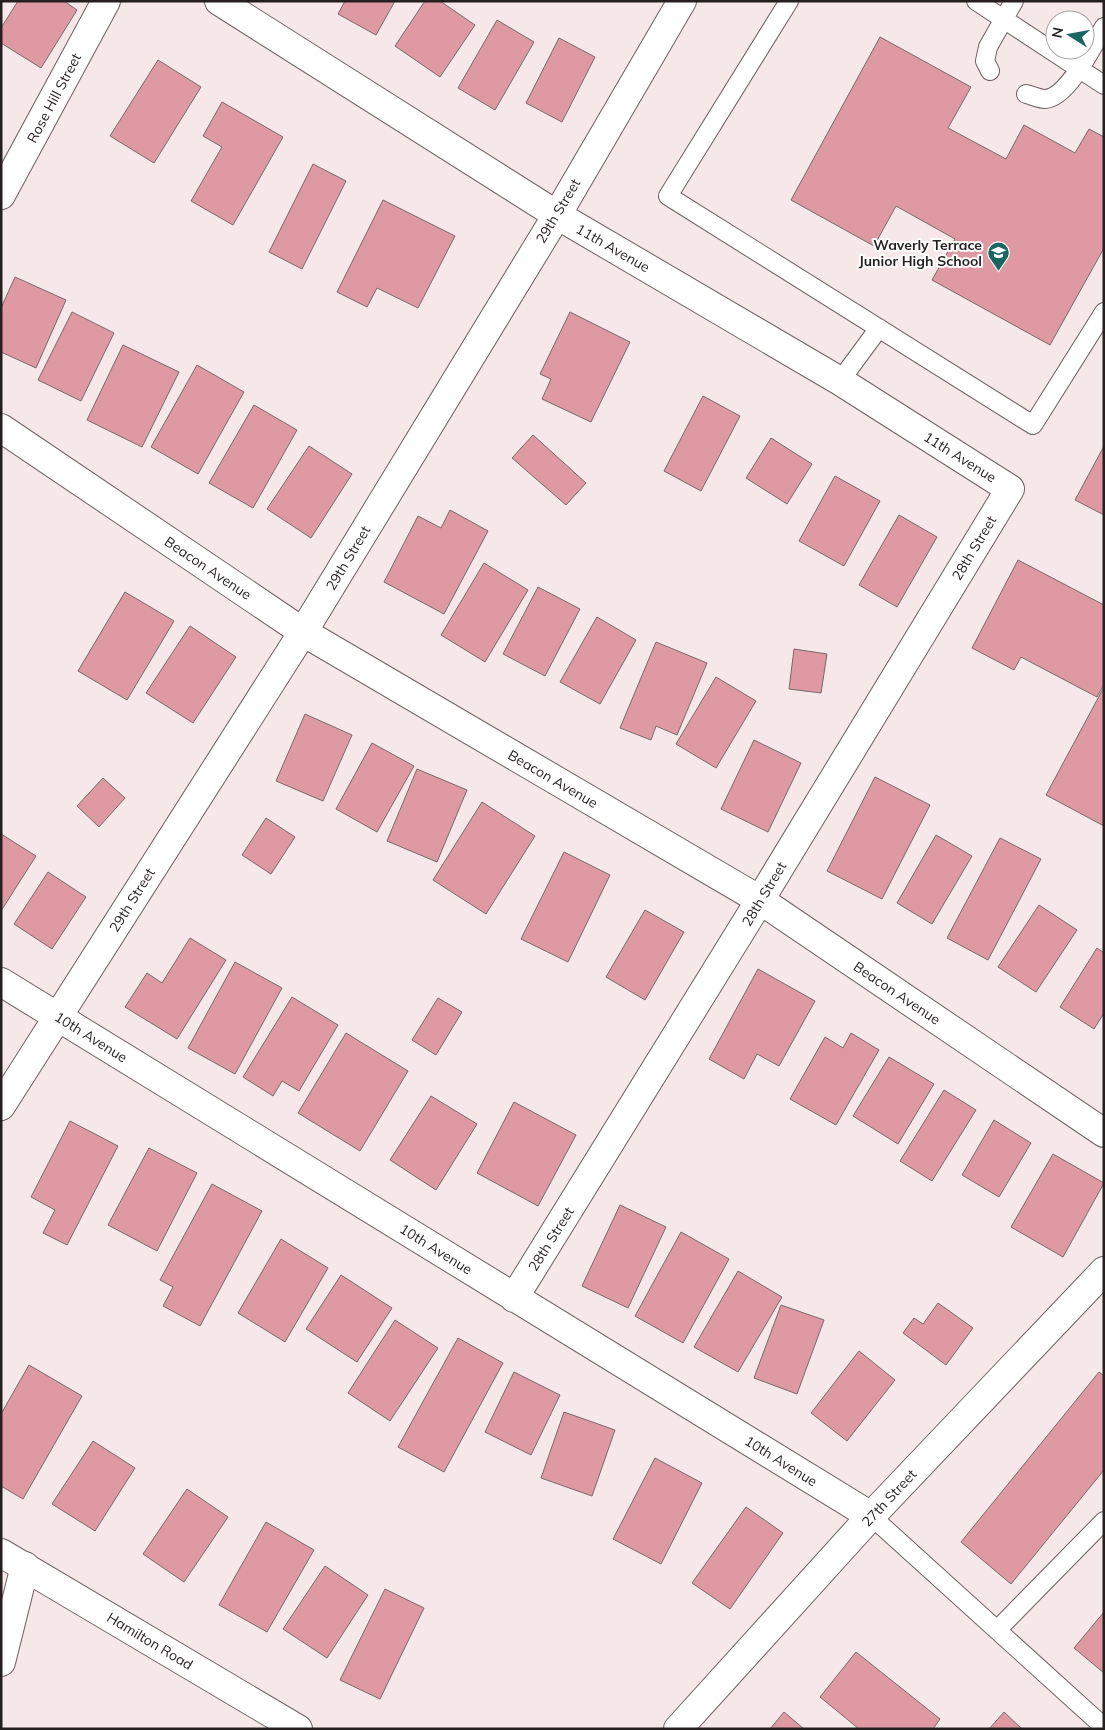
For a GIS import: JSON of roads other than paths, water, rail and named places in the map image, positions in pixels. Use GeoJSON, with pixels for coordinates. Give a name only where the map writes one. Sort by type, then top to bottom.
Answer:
{"type":"FeatureCollection","features":[{"type":"Feature","properties":{"kind":"street","name":"Rose Hill Street"},"geometry":{"type":"LineString","coordinates":[[1,196],[106,1]]}},
{"type":"Feature","properties":{"kind":"street","name":"11th Avenue"},"geometry":{"type":"LineString","coordinates":[[220,1],[556,215],[840,381],[1010,489]]}},
{"type":"Feature","properties":{"kind":"street","name":"29th Street"},"geometry":{"type":"LineString","coordinates":[[1,1106],[303,632],[556,215],[682,1]]}},
{"type":"Feature","properties":{"kind":"street","name":"Beacon Avenue"},"geometry":{"type":"LineString","coordinates":[[1,428],[303,632],[760,900],[1104,1133]]}},
{"type":"Feature","properties":{"kind":"street","name":"28th Street"},"geometry":{"type":"LineString","coordinates":[[514,1298],[760,900],[1010,489]]}},
{"type":"Feature","properties":{"kind":"street","name":"10th Avenue"},"geometry":{"type":"LineString","coordinates":[[1,982],[871,1516]]}},
{"type":"Feature","properties":{"kind":"street","name":"27th Street"},"geometry":{"type":"LineString","coordinates":[[678,1729],[871,1516],[1104,1271]]}},
{"type":"Feature","properties":{"kind":"street","name":"Hamilton Road"},"geometry":{"type":"LineString","coordinates":[[1,1553],[25,1566],[272,1721],[298,1729]]}},
{"type":"Feature","properties":{"kind":"street"},"geometry":{"type":"LineString","coordinates":[[1,1662],[25,1566]]}},
{"type":"Feature","properties":{"kind":"lane"},"geometry":{"type":"LineString","coordinates":[[789,1],[668,196],[1033,425],[1104,312]]}},
{"type":"Feature","properties":{"kind":"lane"},"geometry":{"type":"LineString","coordinates":[[976,1],[1078,70],[1104,85]]}},
{"type":"Feature","properties":{"kind":"lane"},"geometry":{"type":"LineString","coordinates":[[990,71],[984,62],[988,47],[1014,1]]}},
{"type":"Feature","properties":{"kind":"lane"},"geometry":{"type":"LineString","coordinates":[[1026,94],[1045,99],[1058,94],[1078,70],[1104,27]]}},
{"type":"Feature","properties":{"kind":"lane"},"geometry":{"type":"LineString","coordinates":[[840,381],[879,328]]}},
{"type":"Feature","properties":{"kind":"lane"},"geometry":{"type":"LineString","coordinates":[[871,1516],[1104,1727]]}},
{"type":"Feature","properties":{"kind":"lane"},"geometry":{"type":"LineString","coordinates":[[997,1630],[1104,1520]]}},
{"type":"Feature","properties":{"kind":"place","name":"Waverly Terrace Junior High School"},"geometry":{"type":"Point","coordinates":[998,272]}}]}
